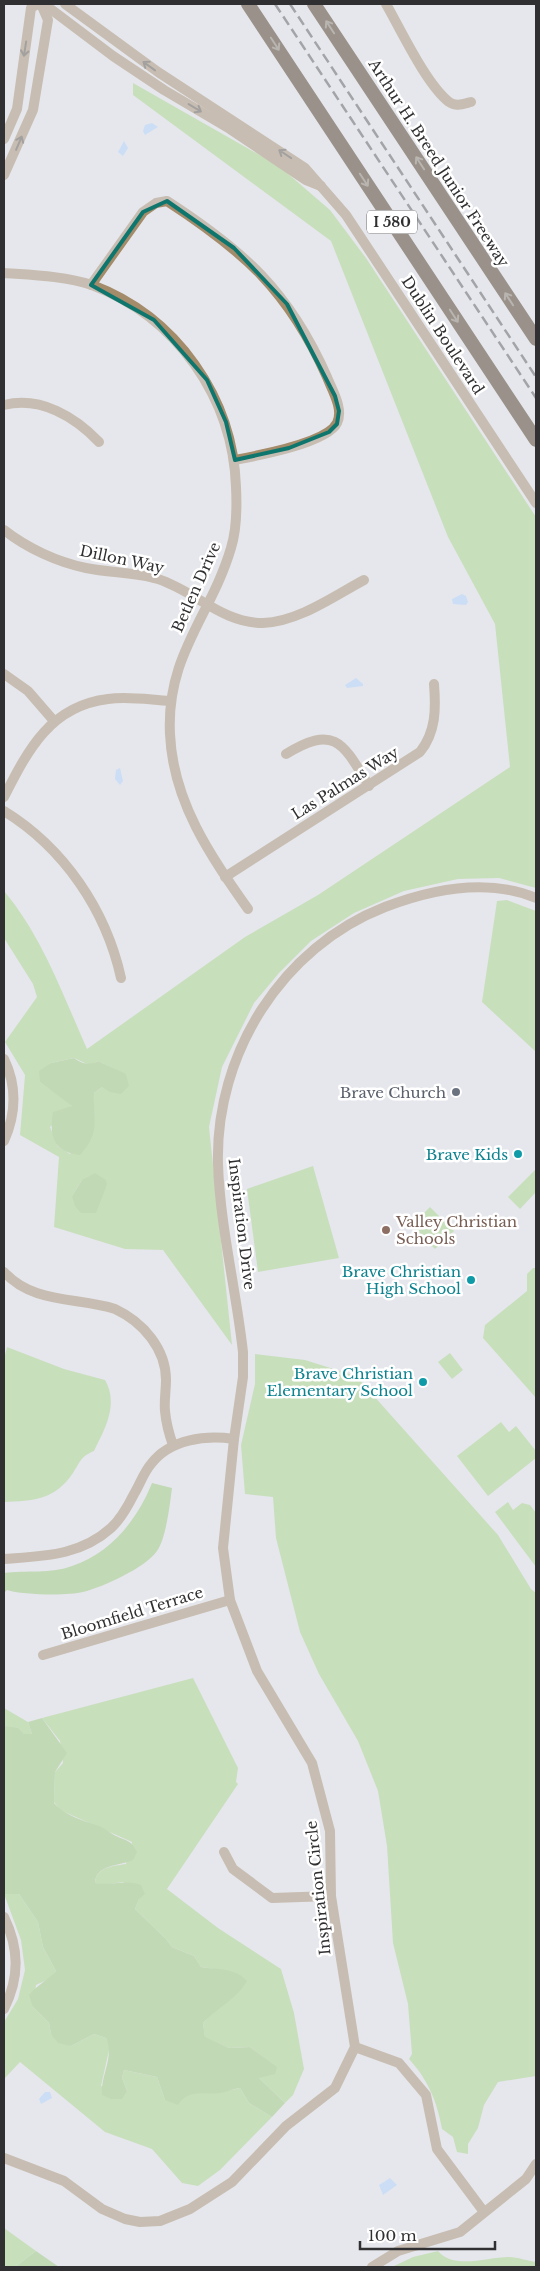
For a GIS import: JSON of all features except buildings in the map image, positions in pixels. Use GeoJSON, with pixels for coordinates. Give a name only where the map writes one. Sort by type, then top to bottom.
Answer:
{"type":"FeatureCollection","features":[{"type":"Feature","properties":{"kind":"highway","name":"I 580"},"geometry":{"type":"LineString","coordinates":[[248,4],[536,440]]}},
{"type":"Feature","properties":{"kind":"highway","name":"Arthur H. Breed Junior Freeway"},"geometry":{"type":"LineString","coordinates":[[314,4],[536,339]]}},
{"type":"Feature","properties":{"kind":"street"},"geometry":{"type":"LineString","coordinates":[[4,139],[17,109],[31,8],[37,4]]}},
{"type":"Feature","properties":{"kind":"street"},"geometry":{"type":"LineString","coordinates":[[4,175],[33,110],[48,20],[43,4]]}},
{"type":"Feature","properties":{"kind":"street","name":"Dublin Boulevard"},"geometry":{"type":"LineString","coordinates":[[43,4],[113,56],[164,90],[230,129],[306,180],[322,186]]}},
{"type":"Feature","properties":{"kind":"street","name":"Dublin Boulevard"},"geometry":{"type":"LineString","coordinates":[[65,4],[158,72],[305,168],[322,186],[346,214],[536,503]]}},
{"type":"Feature","properties":{"kind":"street"},"geometry":{"type":"LineString","coordinates":[[386,4],[437,88],[450,102],[459,106],[471,102]]}},
{"type":"Feature","properties":{"kind":"street"},"geometry":{"type":"LineString","coordinates":[[91,285],[143,212],[156,203],[167,201],[234,248],[261,272],[282,298],[308,339],[335,396],[339,411],[337,424],[329,432],[289,448],[235,460]]}},
{"type":"Feature","properties":{"kind":"street","name":"Betlen Drive"},"geometry":{"type":"LineString","coordinates":[[4,273],[44,276],[91,285],[122,299],[154,320],[184,350],[207,380],[218,401],[235,460],[237,505],[232,546],[221,576],[180,660],[170,701],[170,735],[174,770],[181,797],[207,850],[248,910]]}},
{"type":"Feature","properties":{"kind":"street"},"geometry":{"type":"LineString","coordinates":[[4,405],[30,403],[48,407],[67,415],[100,442]]}},
{"type":"Feature","properties":{"kind":"street","name":"Dillon Way"},"geometry":{"type":"LineString","coordinates":[[4,530],[36,550],[60,560],[85,568],[157,579],[207,604],[224,615],[244,621],[263,623],[281,621],[364,580]]}},
{"type":"Feature","properties":{"kind":"street"},"geometry":{"type":"LineString","coordinates":[[4,674],[28,691],[54,721]]}},
{"type":"Feature","properties":{"kind":"street","name":"Las Palmas Way"},"geometry":{"type":"LineString","coordinates":[[225,877],[415,757],[429,740],[434,719],[434,684]]}},
{"type":"Feature","properties":{"kind":"street"},"geometry":{"type":"LineString","coordinates":[[4,797],[26,754],[42,732],[54,721],[85,705],[108,699],[170,701]]}},
{"type":"Feature","properties":{"kind":"street"},"geometry":{"type":"LineString","coordinates":[[286,754],[314,739],[333,740],[349,754],[369,786]]}},
{"type":"Feature","properties":{"kind":"street"},"geometry":{"type":"LineString","coordinates":[[4,811],[41,838],[67,864],[82,887],[114,950],[121,978]]}},
{"type":"Feature","properties":{"kind":"street","name":"Inspiration Drive"},"geometry":{"type":"LineString","coordinates":[[234,1439],[243,1377],[243,1352],[220,1185],[218,1144],[227,1085],[237,1056],[253,1022],[276,988],[303,959],[337,932],[372,913],[418,896],[456,889],[498,888],[536,898]]}},
{"type":"Feature","properties":{"kind":"street"},"geometry":{"type":"LineString","coordinates":[[4,1059],[12,1081],[14,1105],[13,1116],[4,1141]]}},
{"type":"Feature","properties":{"kind":"street"},"geometry":{"type":"LineString","coordinates":[[4,1272],[27,1290],[39,1295],[115,1309],[125,1314],[144,1329],[160,1352],[164,1364],[166,1379],[165,1411],[173,1445]]}},
{"type":"Feature","properties":{"kind":"street"},"geometry":{"type":"LineString","coordinates":[[4,1559],[46,1557],[65,1553],[95,1540],[111,1528],[121,1517],[151,1463],[173,1445],[221,1438],[234,1439]]}},
{"type":"Feature","properties":{"kind":"street","name":"Inspiration Circle"},"geometry":{"type":"LineString","coordinates":[[234,1439],[223,1548],[230,1600],[257,1671],[312,1763],[330,1831],[331,1896],[355,2047]]}},
{"type":"Feature","properties":{"kind":"street","name":"Bloomfield Terrace"},"geometry":{"type":"LineString","coordinates":[[43,1655],[230,1600]]}},
{"type":"Feature","properties":{"kind":"street"},"geometry":{"type":"LineString","coordinates":[[224,1852],[233,1869],[272,1898],[331,1896]]}},
{"type":"Feature","properties":{"kind":"street"},"geometry":{"type":"LineString","coordinates":[[4,1917],[13,1940],[17,1967],[12,1993],[4,2009]]}},
{"type":"Feature","properties":{"kind":"street"},"geometry":{"type":"LineString","coordinates":[[4,2158],[59,2179],[74,2187],[102,2209],[125,2219],[140,2222],[160,2221],[190,2209],[232,2182],[286,2126],[335,2088],[355,2047],[399,2063],[426,2096],[437,2148],[484,2212]]}},
{"type":"Feature","properties":{"kind":"street"},"geometry":{"type":"LineString","coordinates":[[372,2267],[398,2251],[460,2232],[526,2179],[536,2164]]}},
{"type":"Feature","properties":{"kind":"highlighted area"},"geometry":{"type":"Polygon","coordinates":[[[167,201],[234,248],[287,304],[335,396],[339,411],[337,424],[329,432],[289,448],[235,460],[226,422],[207,380],[154,320],[91,285],[143,212],[167,201]]]}},
{"type":"Feature","properties":{"kind":"green space"},"geometry":{"type":"Polygon","coordinates":[[[133,83],[279,166],[330,210],[366,258],[536,517],[536,888],[499,878],[458,879],[404,891],[354,913],[311,941],[279,973],[254,1003],[222,1067],[209,1127],[232,1345],[163,1250],[125,1249],[54,1227],[59,1157],[20,1135],[25,1075],[5,1042],[37,997],[33,984],[4,938],[4,891],[30,927],[41,947],[87,1049],[245,937],[318,895],[510,767],[495,624],[448,537],[331,241],[133,95],[133,83]],[[74,1058],[51,1063],[40,1082],[68,1101],[72,1106],[50,1127],[58,1146],[70,1154],[94,1108],[94,1093],[102,1087],[111,1068],[99,1061],[89,1065],[74,1058]],[[82,1180],[72,1196],[99,1202],[107,1185],[82,1180]]]}},
{"type":"Feature","properties":{"kind":"green space"},"geometry":{"type":"Polygon","coordinates":[[[507,900],[536,911],[536,1052],[482,1002],[497,901],[507,900]]]}},
{"type":"Feature","properties":{"kind":"green space"},"geometry":{"type":"Polygon","coordinates":[[[74,1058],[86,1064],[99,1061],[123,1072],[126,1074],[129,1086],[121,1094],[110,1092],[102,1087],[94,1093],[95,1119],[93,1133],[87,1147],[80,1155],[64,1150],[55,1141],[52,1128],[53,1112],[72,1106],[40,1082],[39,1071],[51,1063],[74,1058]]]}},
{"type":"Feature","properties":{"kind":"green space"},"geometry":{"type":"Polygon","coordinates":[[[313,1166],[339,1258],[258,1272],[247,1189],[313,1166]]]}},
{"type":"Feature","properties":{"kind":"green space"},"geometry":{"type":"Polygon","coordinates":[[[535,1170],[536,1192],[520,1209],[508,1197],[535,1170]]]}},
{"type":"Feature","properties":{"kind":"green space"},"geometry":{"type":"Polygon","coordinates":[[[95,1173],[106,1180],[107,1185],[96,1213],[81,1213],[75,1206],[72,1196],[82,1180],[95,1173]]]}},
{"type":"Feature","properties":{"kind":"green space"},"geometry":{"type":"Polygon","coordinates":[[[430,1207],[454,1231],[435,1249],[411,1226],[430,1207]]]}},
{"type":"Feature","properties":{"kind":"green space"},"geometry":{"type":"Polygon","coordinates":[[[533,1268],[536,1268],[536,1398],[483,1338],[485,1325],[527,1291],[527,1274],[533,1268]]]}},
{"type":"Feature","properties":{"kind":"green space"},"geometry":{"type":"Polygon","coordinates":[[[7,1347],[64,1369],[105,1380],[111,1398],[109,1416],[94,1451],[83,1457],[73,1473],[59,1489],[34,1500],[4,1502],[4,1359],[7,1347]]]}},
{"type":"Feature","properties":{"kind":"green space"},"geometry":{"type":"Polygon","coordinates":[[[450,1353],[463,1370],[452,1379],[438,1362],[450,1353]]]}},
{"type":"Feature","properties":{"kind":"green space"},"geometry":{"type":"Polygon","coordinates":[[[255,1354],[305,1360],[356,1376],[498,1535],[531,1589],[536,1593],[536,2076],[498,2082],[484,2105],[478,2128],[468,2144],[468,2154],[457,2152],[453,2137],[442,2129],[431,2091],[409,2059],[412,2054],[408,2004],[393,1943],[387,1846],[378,1791],[358,1741],[319,1674],[300,1632],[276,1538],[273,1497],[245,1494],[241,1445],[255,1384],[255,1354]]]}},
{"type":"Feature","properties":{"kind":"green space"},"geometry":{"type":"Polygon","coordinates":[[[501,1422],[509,1432],[516,1426],[536,1451],[536,1458],[488,1496],[457,1456],[501,1422]]]}},
{"type":"Feature","properties":{"kind":"green space"},"geometry":{"type":"Polygon","coordinates":[[[152,1483],[172,1488],[163,1538],[157,1551],[143,1564],[112,1581],[83,1592],[45,1594],[7,1590],[4,1593],[4,1573],[47,1571],[64,1568],[99,1553],[121,1534],[139,1510],[152,1483]]]}},
{"type":"Feature","properties":{"kind":"green space"},"geometry":{"type":"Polygon","coordinates":[[[508,1502],[513,1510],[522,1503],[530,1505],[536,1513],[536,1567],[495,1512],[508,1502]]]}},
{"type":"Feature","properties":{"kind":"green space"},"geometry":{"type":"Polygon","coordinates":[[[193,1678],[238,1768],[236,1782],[238,1784],[167,1889],[218,1928],[281,1969],[294,2013],[304,2069],[293,2095],[285,2103],[258,2077],[268,2061],[250,2047],[229,2048],[205,2038],[203,2023],[215,2010],[231,1999],[214,1969],[201,1967],[194,1956],[172,1947],[135,1909],[139,1899],[123,1882],[104,1885],[95,1883],[98,1874],[102,1870],[126,1864],[132,1842],[60,1810],[54,1802],[55,1772],[63,1763],[60,1741],[42,1718],[193,1678]]]}},
{"type":"Feature","properties":{"kind":"green space"},"geometry":{"type":"Polygon","coordinates":[[[4,1708],[28,1722],[32,1734],[24,1734],[4,1726],[4,1708]]]}},
{"type":"Feature","properties":{"kind":"green space"},"geometry":{"type":"Polygon","coordinates":[[[42,1718],[67,1753],[55,1772],[54,1803],[69,1814],[128,1841],[137,1852],[133,1860],[104,1869],[96,1877],[95,1883],[135,1883],[141,1885],[145,1894],[139,1899],[135,1909],[172,1947],[194,1956],[201,1967],[231,1971],[247,1981],[238,1993],[203,2023],[205,2037],[229,2048],[250,2047],[277,2067],[275,2074],[259,2078],[285,2103],[272,2117],[249,2103],[240,2088],[221,2093],[192,2094],[187,2096],[178,2105],[165,2100],[157,2077],[124,2070],[122,2078],[127,2091],[122,2099],[111,2099],[102,2095],[109,2052],[106,2038],[94,2034],[71,2046],[58,2043],[51,2034],[49,2023],[33,2007],[29,1995],[56,1971],[43,1947],[38,1922],[19,1894],[4,1894],[4,1726],[18,1728],[24,1734],[32,1734],[28,1722],[42,1718]]]}},
{"type":"Feature","properties":{"kind":"green space"},"geometry":{"type":"Polygon","coordinates":[[[4,1894],[19,1894],[38,1922],[43,1947],[56,1971],[49,1979],[36,1985],[33,2007],[49,2023],[51,2034],[71,2046],[94,2034],[106,2038],[110,2046],[101,2086],[127,2091],[122,2078],[124,2070],[157,2077],[165,2100],[199,2091],[219,2093],[240,2088],[249,2103],[272,2117],[220,2170],[198,2186],[182,2183],[152,2149],[105,2132],[20,2062],[4,2079],[4,2022],[18,1999],[25,1970],[21,1940],[4,1894]]]}},
{"type":"Feature","properties":{"kind":"green space"},"geometry":{"type":"Polygon","coordinates":[[[4,2228],[36,2251],[15,2267],[4,2267],[4,2228]]]}},
{"type":"Feature","properties":{"kind":"green space"},"geometry":{"type":"Polygon","coordinates":[[[36,2251],[59,2267],[15,2267],[36,2251]]]}},
{"type":"Feature","properties":{"kind":"green space"},"geometry":{"type":"Polygon","coordinates":[[[438,2251],[445,2257],[453,2260],[471,2261],[512,2257],[536,2262],[536,2267],[392,2267],[413,2257],[438,2251]]]}},
{"type":"Feature","properties":{"kind":"water"},"geometry":{"type":"Polygon","coordinates":[[[152,123],[158,127],[145,135],[143,131],[145,125],[152,123]]]}},
{"type":"Feature","properties":{"kind":"water"},"geometry":{"type":"Polygon","coordinates":[[[124,141],[128,148],[123,156],[118,152],[124,141]]]}},
{"type":"Feature","properties":{"kind":"water"},"geometry":{"type":"Polygon","coordinates":[[[462,594],[466,596],[468,602],[466,605],[453,604],[452,599],[462,594]]]}},
{"type":"Feature","properties":{"kind":"water"},"geometry":{"type":"Polygon","coordinates":[[[356,678],[363,686],[347,688],[345,685],[356,678]]]}},
{"type":"Feature","properties":{"kind":"water"},"geometry":{"type":"Polygon","coordinates":[[[120,768],[123,781],[120,785],[115,779],[116,770],[120,768]]]}},
{"type":"Feature","properties":{"kind":"water"},"geometry":{"type":"Polygon","coordinates":[[[45,2092],[50,2092],[52,2098],[41,2104],[39,2099],[45,2092]]]}},
{"type":"Feature","properties":{"kind":"water"},"geometry":{"type":"Polygon","coordinates":[[[390,2178],[397,2185],[383,2195],[379,2185],[390,2178]]]}},
{"type":"Feature","properties":{"kind":"railway"},"geometry":{"type":"LineString","coordinates":[[275,4],[536,398]]}},
{"type":"Feature","properties":{"kind":"railway"},"geometry":{"type":"LineString","coordinates":[[290,4],[536,377]]}},
{"type":"Feature","properties":{"kind":"place","name":"Brave Church"},"geometry":{"type":"Point","coordinates":[456,1092]}},
{"type":"Feature","properties":{"kind":"place","name":"Brave Kids"},"geometry":{"type":"Point","coordinates":[518,1154]}},
{"type":"Feature","properties":{"kind":"place","name":"Valley Christian Schools"},"geometry":{"type":"Point","coordinates":[386,1230]}},
{"type":"Feature","properties":{"kind":"place","name":"Brave Christian High School"},"geometry":{"type":"Point","coordinates":[471,1280]}},
{"type":"Feature","properties":{"kind":"place","name":"Brave Christian Elementary School"},"geometry":{"type":"Point","coordinates":[423,1382]}}]}
